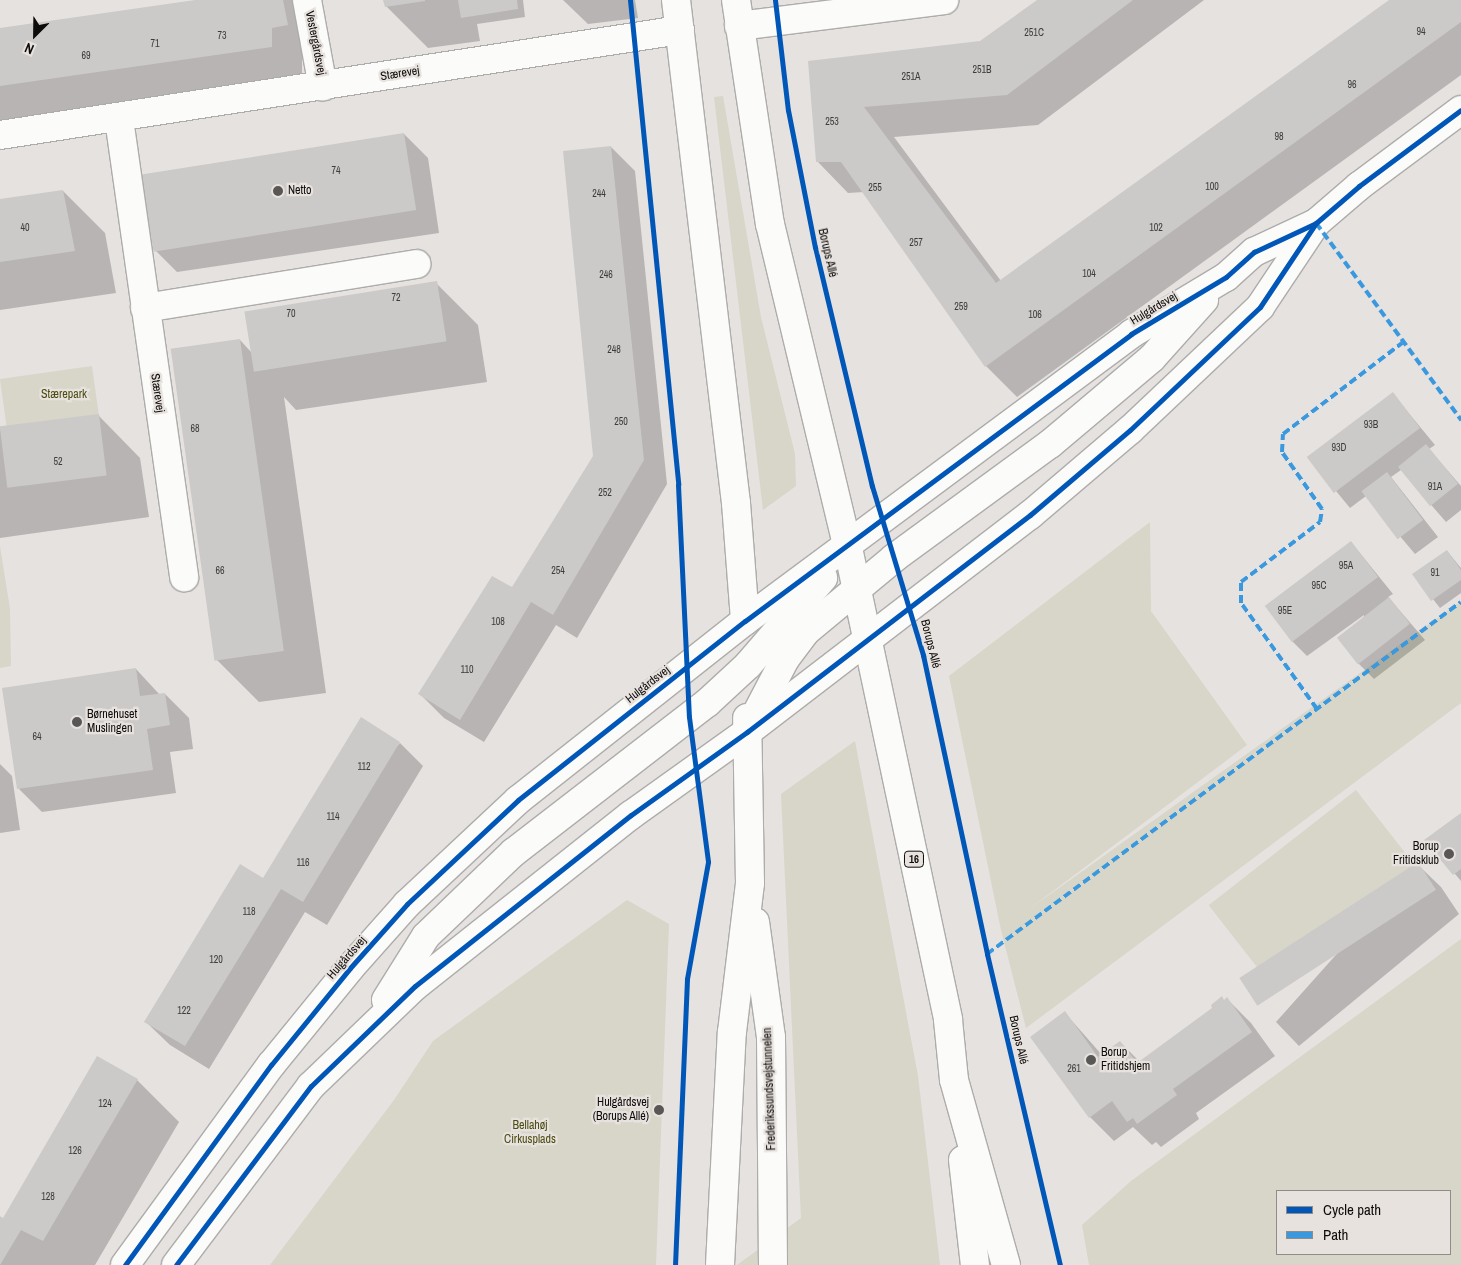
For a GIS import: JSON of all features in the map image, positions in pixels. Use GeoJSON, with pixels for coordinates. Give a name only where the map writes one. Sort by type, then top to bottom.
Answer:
{"type":"FeatureCollection","features":[{"type":"Feature","properties":{"kind":"main road","name":"Vestergårdsvej"},"geometry":{"type":"LineString","coordinates":[[307,0],[323,87]]}},
{"type":"Feature","properties":{"kind":"main road"},"geometry":{"type":"LineString","coordinates":[[676,0],[736,503],[748,665],[747,732],[750,883],[732,1032],[720,1265]]}},
{"type":"Feature","properties":{"kind":"main road"},"geometry":{"type":"LineString","coordinates":[[367,1030],[433,929],[514,852],[707,703],[748,665],[848,548],[770,224],[737,13],[944,0]]}},
{"type":"Feature","properties":{"kind":"main road","name":"Stærevej"},"geometry":{"type":"LineString","coordinates":[[0,136],[119,119],[680,30]]}},
{"type":"Feature","properties":{"kind":"main road","name":"Hulgårdsvej"},"geometry":{"type":"LineString","coordinates":[[176,1265],[310,1086],[367,1030],[490,924],[668,787],[747,732],[1030,515],[1130,430],[1260,307],[1316,223],[1359,186],[1461,110]]}},
{"type":"Feature","properties":{"kind":"main road","name":"Stærevej"},"geometry":{"type":"LineString","coordinates":[[119,119],[184,577]]}},
{"type":"Feature","properties":{"kind":"main road","name":"Hulgårdsvej"},"geometry":{"type":"LineString","coordinates":[[125,1265],[271,1065],[407,904],[518,800],[745,621],[848,548],[1131,334],[1226,277],[1254,252],[1316,223]]}},
{"type":"Feature","properties":{"kind":"main road"},"geometry":{"type":"LineString","coordinates":[[145,308],[416,264]]}},
{"type":"Feature","properties":{"kind":"main road"},"geometry":{"type":"LineString","coordinates":[[747,732],[795,645],[828,611],[894,558],[1050,444],[1152,358],[1226,277]]}},
{"type":"Feature","properties":{"kind":"main road","name":"16"},"geometry":{"type":"LineString","coordinates":[[848,548],[948,1020],[975,1265]]}},
{"type":"Feature","properties":{"kind":"main road","name":"Frederikssundsvejstunnelen"},"geometry":{"type":"LineString","coordinates":[[750,883],[771,1036],[774,1265]]}},
{"type":"Feature","properties":{"kind":"main road"},"geometry":{"type":"LineString","coordinates":[[954,1080],[1006,1265]]}},
{"type":"Feature","properties":{"kind":"green space"},"geometry":{"type":"Polygon","coordinates":[[[723,96],[761,317],[795,454],[796,486],[763,510],[714,97],[723,96]]]}},
{"type":"Feature","properties":{"kind":"green space","name":"Stærepark"},"geometry":{"type":"Polygon","coordinates":[[[92,366],[99,415],[7,427],[0,379],[92,366]]]}},
{"type":"Feature","properties":{"kind":"green space"},"geometry":{"type":"Polygon","coordinates":[[[1150,522],[1151,611],[1247,745],[1028,910],[1461,601],[1461,703],[1026,1028],[1001,930],[949,676],[1150,522]]]}},
{"type":"Feature","properties":{"kind":"green space"},"geometry":{"type":"Polygon","coordinates":[[[0,546],[10,609],[11,666],[0,668],[0,546]]]}},
{"type":"Feature","properties":{"kind":"green space"},"geometry":{"type":"Polygon","coordinates":[[[855,741],[918,1076],[940,1265],[737,1265],[801,1218],[781,794],[855,741]]]}},
{"type":"Feature","properties":{"kind":"green space"},"geometry":{"type":"Polygon","coordinates":[[[1356,790],[1414,865],[1267,980],[1209,905],[1356,790]]]}},
{"type":"Feature","properties":{"kind":"green space","name":"Bellahøj Cirkusplads"},"geometry":{"type":"Polygon","coordinates":[[[627,900],[669,924],[656,1265],[270,1265],[394,1100],[433,1041],[627,900]]]}},
{"type":"Feature","properties":{"kind":"green space"},"geometry":{"type":"Polygon","coordinates":[[[1461,939],[1461,1265],[1089,1265],[1082,1225],[1131,1181],[1461,939]]]}},
{"type":"Feature","properties":{"kind":"building"},"geometry":{"type":"Polygon","coordinates":[[[195,0],[283,0],[288,25],[272,28],[272,47],[0,86],[0,28],[195,0]]]}},
{"type":"Feature","properties":{"kind":"building"},"geometry":{"type":"Polygon","coordinates":[[[383,0],[425,0],[425,1],[385,7],[383,0]]]}},
{"type":"Feature","properties":{"kind":"building"},"geometry":{"type":"Polygon","coordinates":[[[458,0],[517,0],[518,9],[461,18],[458,0]]]}},
{"type":"Feature","properties":{"kind":"building"},"geometry":{"type":"Polygon","coordinates":[[[1037,0],[1133,0],[1007,95],[864,107],[996,283],[1389,0],[1461,0],[1461,22],[985,367],[841,162],[816,162],[808,61],[980,41],[1037,0]]]}},
{"type":"Feature","properties":{"kind":"building","name":"Netto"},"geometry":{"type":"Polygon","coordinates":[[[404,133],[416,210],[153,252],[141,175],[404,133]]]}},
{"type":"Feature","properties":{"kind":"building"},"geometry":{"type":"Polygon","coordinates":[[[611,146],[644,460],[553,615],[531,602],[460,720],[418,694],[492,576],[512,587],[593,456],[563,151],[611,146]]]}},
{"type":"Feature","properties":{"kind":"building"},"geometry":{"type":"Polygon","coordinates":[[[63,190],[75,251],[0,262],[0,199],[63,190]]]}},
{"type":"Feature","properties":{"kind":"building"},"geometry":{"type":"Polygon","coordinates":[[[437,281],[447,341],[254,372],[244,312],[437,281]]]}},
{"type":"Feature","properties":{"kind":"building"},"geometry":{"type":"Polygon","coordinates":[[[240,339],[284,651],[215,661],[171,349],[240,339]]]}},
{"type":"Feature","properties":{"kind":"building"},"geometry":{"type":"Polygon","coordinates":[[[1393,392],[1420,428],[1334,493],[1307,457],[1393,392]]]}},
{"type":"Feature","properties":{"kind":"building"},"geometry":{"type":"Polygon","coordinates":[[[99,414],[107,476],[7,488],[0,426],[99,414]]]}},
{"type":"Feature","properties":{"kind":"building"},"geometry":{"type":"Polygon","coordinates":[[[1426,444],[1458,484],[1430,506],[1398,467],[1426,444]]]}},
{"type":"Feature","properties":{"kind":"building"},"geometry":{"type":"Polygon","coordinates":[[[1387,472],[1423,520],[1398,539],[1361,491],[1387,472]]]}},
{"type":"Feature","properties":{"kind":"building"},"geometry":{"type":"Polygon","coordinates":[[[1351,541],[1378,577],[1292,642],[1265,606],[1351,541]]]}},
{"type":"Feature","properties":{"kind":"building"},"geometry":{"type":"Polygon","coordinates":[[[1447,550],[1461,570],[1461,580],[1431,601],[1412,574],[1447,550]]]}},
{"type":"Feature","properties":{"kind":"building"},"geometry":{"type":"Polygon","coordinates":[[[1389,597],[1410,624],[1358,664],[1337,638],[1389,597]]]}},
{"type":"Feature","properties":{"kind":"building"},"geometry":{"type":"Polygon","coordinates":[[[136,668],[140,696],[165,693],[170,725],[147,729],[153,770],[17,789],[2,688],[136,668]]]}},
{"type":"Feature","properties":{"kind":"building"},"geometry":{"type":"Polygon","coordinates":[[[361,717],[400,742],[303,902],[281,889],[185,1046],[144,1022],[240,864],[263,878],[361,717]]]}},
{"type":"Feature","properties":{"kind":"building","name":"Borup Fritidsklub"},"geometry":{"type":"Polygon","coordinates":[[[1461,813],[1461,869],[1453,875],[1424,840],[1461,813]]]}},
{"type":"Feature","properties":{"kind":"building"},"geometry":{"type":"Polygon","coordinates":[[[1418,862],[1436,890],[1257,1006],[1239,978],[1418,862]]]}},
{"type":"Feature","properties":{"kind":"building","name":"Borup Fritidshjem"},"geometry":{"type":"Polygon","coordinates":[[[1222,996],[1224,1000],[1227,997],[1252,1032],[1173,1089],[1177,1095],[1137,1124],[1133,1118],[1127,1122],[1112,1101],[1089,1118],[1030,1037],[1065,1011],[1098,1057],[1120,1041],[1137,1063],[1212,1008],[1211,1005],[1222,996]]]}},
{"type":"Feature","properties":{"kind":"building"},"geometry":{"type":"Polygon","coordinates":[[[97,1056],[138,1079],[43,1241],[21,1230],[0,1265],[0,1216],[3,1218],[97,1056]]]}},
{"type":"Feature","properties":{"kind":"marked path"},"geometry":{"type":"LineString","coordinates":[[1316,223],[1461,420]]}},
{"type":"Feature","properties":{"kind":"marked path"},"geometry":{"type":"LineString","coordinates":[[1317,709],[1241,603],[1241,582],[1320,522],[1322,509],[1282,452],[1283,434],[1402,343]]}},
{"type":"Feature","properties":{"kind":"marked path"},"geometry":{"type":"LineString","coordinates":[[987,954],[1461,602]]}},
{"type":"Feature","properties":{"kind":"cycle path"},"geometry":{"type":"LineString","coordinates":[[630,0],[678,485],[689,717],[708,862],[687,979],[675,1265]]}},
{"type":"Feature","properties":{"kind":"cycle path","name":"Borups Allé"},"geometry":{"type":"LineString","coordinates":[[775,0],[788,110],[815,247],[872,486],[923,655],[987,954],[1060,1265]]}},
{"type":"Feature","properties":{"kind":"cycle path"},"geometry":{"type":"LineString","coordinates":[[176,1265],[311,1086],[415,986],[631,815],[747,732],[1030,515],[1130,430],[1260,307],[1316,223],[1359,186],[1461,110]]}},
{"type":"Feature","properties":{"kind":"cycle path"},"geometry":{"type":"LineString","coordinates":[[125,1265],[271,1065],[350,968],[407,904],[518,800],[745,621],[1131,334],[1226,277],[1254,252],[1316,223]]}},
{"type":"Feature","properties":{"kind":"place","name":"Netto"},"geometry":{"type":"Point","coordinates":[278,191]}},
{"type":"Feature","properties":{"kind":"place","name":"Børnehuset Muslingen"},"geometry":{"type":"Point","coordinates":[77,722]}},
{"type":"Feature","properties":{"kind":"place","name":"Borup Fritidsklub"},"geometry":{"type":"Point","coordinates":[1449,854]}},
{"type":"Feature","properties":{"kind":"place","name":"Borup Fritidshjem"},"geometry":{"type":"Point","coordinates":[1091,1060]}},
{"type":"Feature","properties":{"kind":"place","name":"Hulgårdsvej (Borups Allé)"},"geometry":{"type":"Point","coordinates":[659,1110]}}]}
